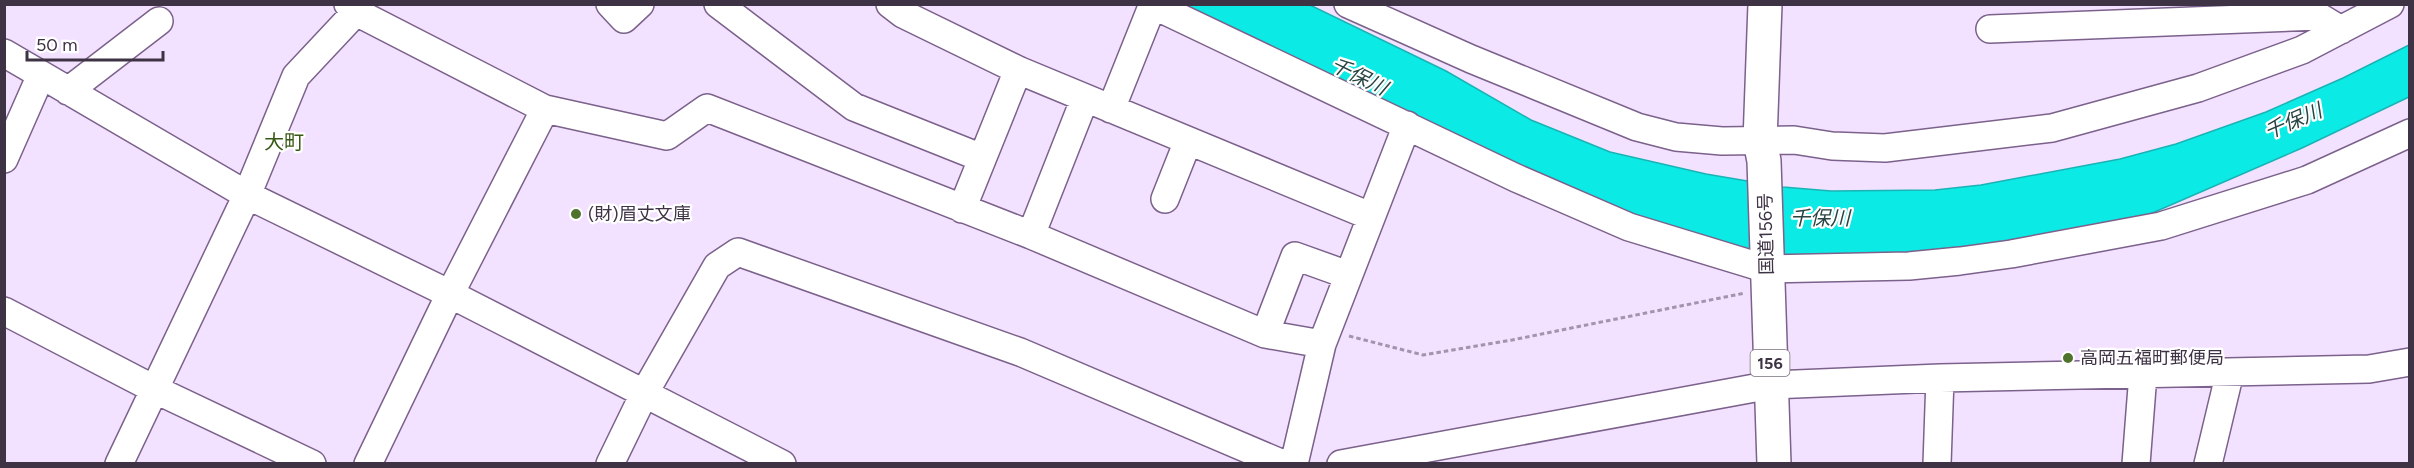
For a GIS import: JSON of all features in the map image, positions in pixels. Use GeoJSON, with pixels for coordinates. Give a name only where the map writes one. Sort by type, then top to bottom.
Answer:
{"type":"FeatureCollection","features":[{"type":"Feature","properties":{"kind":"highway","name":"国道156号"},"geometry":{"type":"LineString","coordinates":[[1765,4],[1762,151],[1774,464]]}},
{"type":"Feature","properties":{"kind":"street"},"geometry":{"type":"LineString","coordinates":[[610,4],[624,19],[640,4]]}},
{"type":"Feature","properties":{"kind":"street"},"geometry":{"type":"LineString","coordinates":[[718,4],[854,107],[982,158]]}},
{"type":"Feature","properties":{"kind":"street"},"geometry":{"type":"LineString","coordinates":[[890,4],[903,14],[1018,70],[1370,216]]}},
{"type":"Feature","properties":{"kind":"street"},"geometry":{"type":"LineString","coordinates":[[1348,4],[1471,59],[1637,127],[1676,137],[1722,141],[1762,151],[1794,140],[1832,146],[1885,148],[2052,128],[2198,88],[2302,50],[2390,4]]}},
{"type":"Feature","properties":{"kind":"street"},"geometry":{"type":"LineString","coordinates":[[1111,109],[1153,5],[1516,178],[1629,227],[1767,273],[1909,266],[1960,261],[2011,254],[2161,226],[2307,180],[2409,133]]}},
{"type":"Feature","properties":{"kind":"street"},"geometry":{"type":"LineString","coordinates":[[119,464],[246,195],[296,76],[352,8],[544,109],[667,136],[707,108],[1031,235],[1265,334],[1324,337]]}},
{"type":"Feature","properties":{"kind":"street"},"geometry":{"type":"LineString","coordinates":[[1990,29],[2318,16],[2341,30]]}},
{"type":"Feature","properties":{"kind":"street"},"geometry":{"type":"LineString","coordinates":[[68,91],[159,21]]}},
{"type":"Feature","properties":{"kind":"street"},"geometry":{"type":"LineString","coordinates":[[4,53],[246,195],[450,294],[782,464]]}},
{"type":"Feature","properties":{"kind":"street"},"geometry":{"type":"LineString","coordinates":[[962,209],[1018,70]]}},
{"type":"Feature","properties":{"kind":"street"},"geometry":{"type":"LineString","coordinates":[[4,159],[41,75]]}},
{"type":"Feature","properties":{"kind":"street"},"geometry":{"type":"LineString","coordinates":[[1031,235],[1085,98]]}},
{"type":"Feature","properties":{"kind":"street"},"geometry":{"type":"LineString","coordinates":[[368,464],[450,294],[544,109]]}},
{"type":"Feature","properties":{"kind":"street"},"geometry":{"type":"LineString","coordinates":[[1294,464],[1324,337],[1407,125]]}},
{"type":"Feature","properties":{"kind":"street"},"geometry":{"type":"LineString","coordinates":[[1166,199],[1188,141]]}},
{"type":"Feature","properties":{"kind":"street"},"geometry":{"type":"LineString","coordinates":[[610,464],[645,392],[717,266],[738,252],[1020,352],[1284,464]]}},
{"type":"Feature","properties":{"kind":"street"},"geometry":{"type":"LineString","coordinates":[[1265,334],[1295,256],[1348,275]]}},
{"type":"Feature","properties":{"kind":"street"},"geometry":{"type":"LineString","coordinates":[[4,311],[154,389],[312,464]]}},
{"type":"Feature","properties":{"kind":"street"},"geometry":{"type":"LineString","coordinates":[[1341,464],[1771,385],[1940,378],[2369,369],[2409,362]]}},
{"type":"Feature","properties":{"kind":"street"},"geometry":{"type":"LineString","coordinates":[[2208,464],[2230,372]]}},
{"type":"Feature","properties":{"kind":"street"},"geometry":{"type":"LineString","coordinates":[[2136,464],[2143,374]]}},
{"type":"Feature","properties":{"kind":"street"},"geometry":{"type":"LineString","coordinates":[[1937,464],[1940,378]]}},
{"type":"Feature","properties":{"kind":"path"},"geometry":{"type":"LineString","coordinates":[[1324,337],[1423,355],[1512,340],[1767,273]]}},
{"type":"Feature","properties":{"kind":"water","name":"千保川"},"geometry":{"type":"Polygon","coordinates":[[[1171,5],[1310,5],[1446,71],[1531,120],[1610,152],[1706,174],[1783,187],[1831,191],[1935,190],[1981,185],[2120,159],[2176,144],[2266,112],[2343,78],[2409,45],[2409,97],[2302,148],[2120,227],[2062,240],[1788,267],[1626,220],[1171,5]]]}},
{"type":"Feature","properties":{"kind":"place","name":"(財)眉丈文庫"},"geometry":{"type":"Point","coordinates":[576,214]}},
{"type":"Feature","properties":{"kind":"place","name":"高岡五福町郵便局"},"geometry":{"type":"Point","coordinates":[2068,358]}},
{"type":"Feature","properties":{"kind":"district","name":"大町"},"geometry":{"type":"Point","coordinates":[284,142]}}]}
